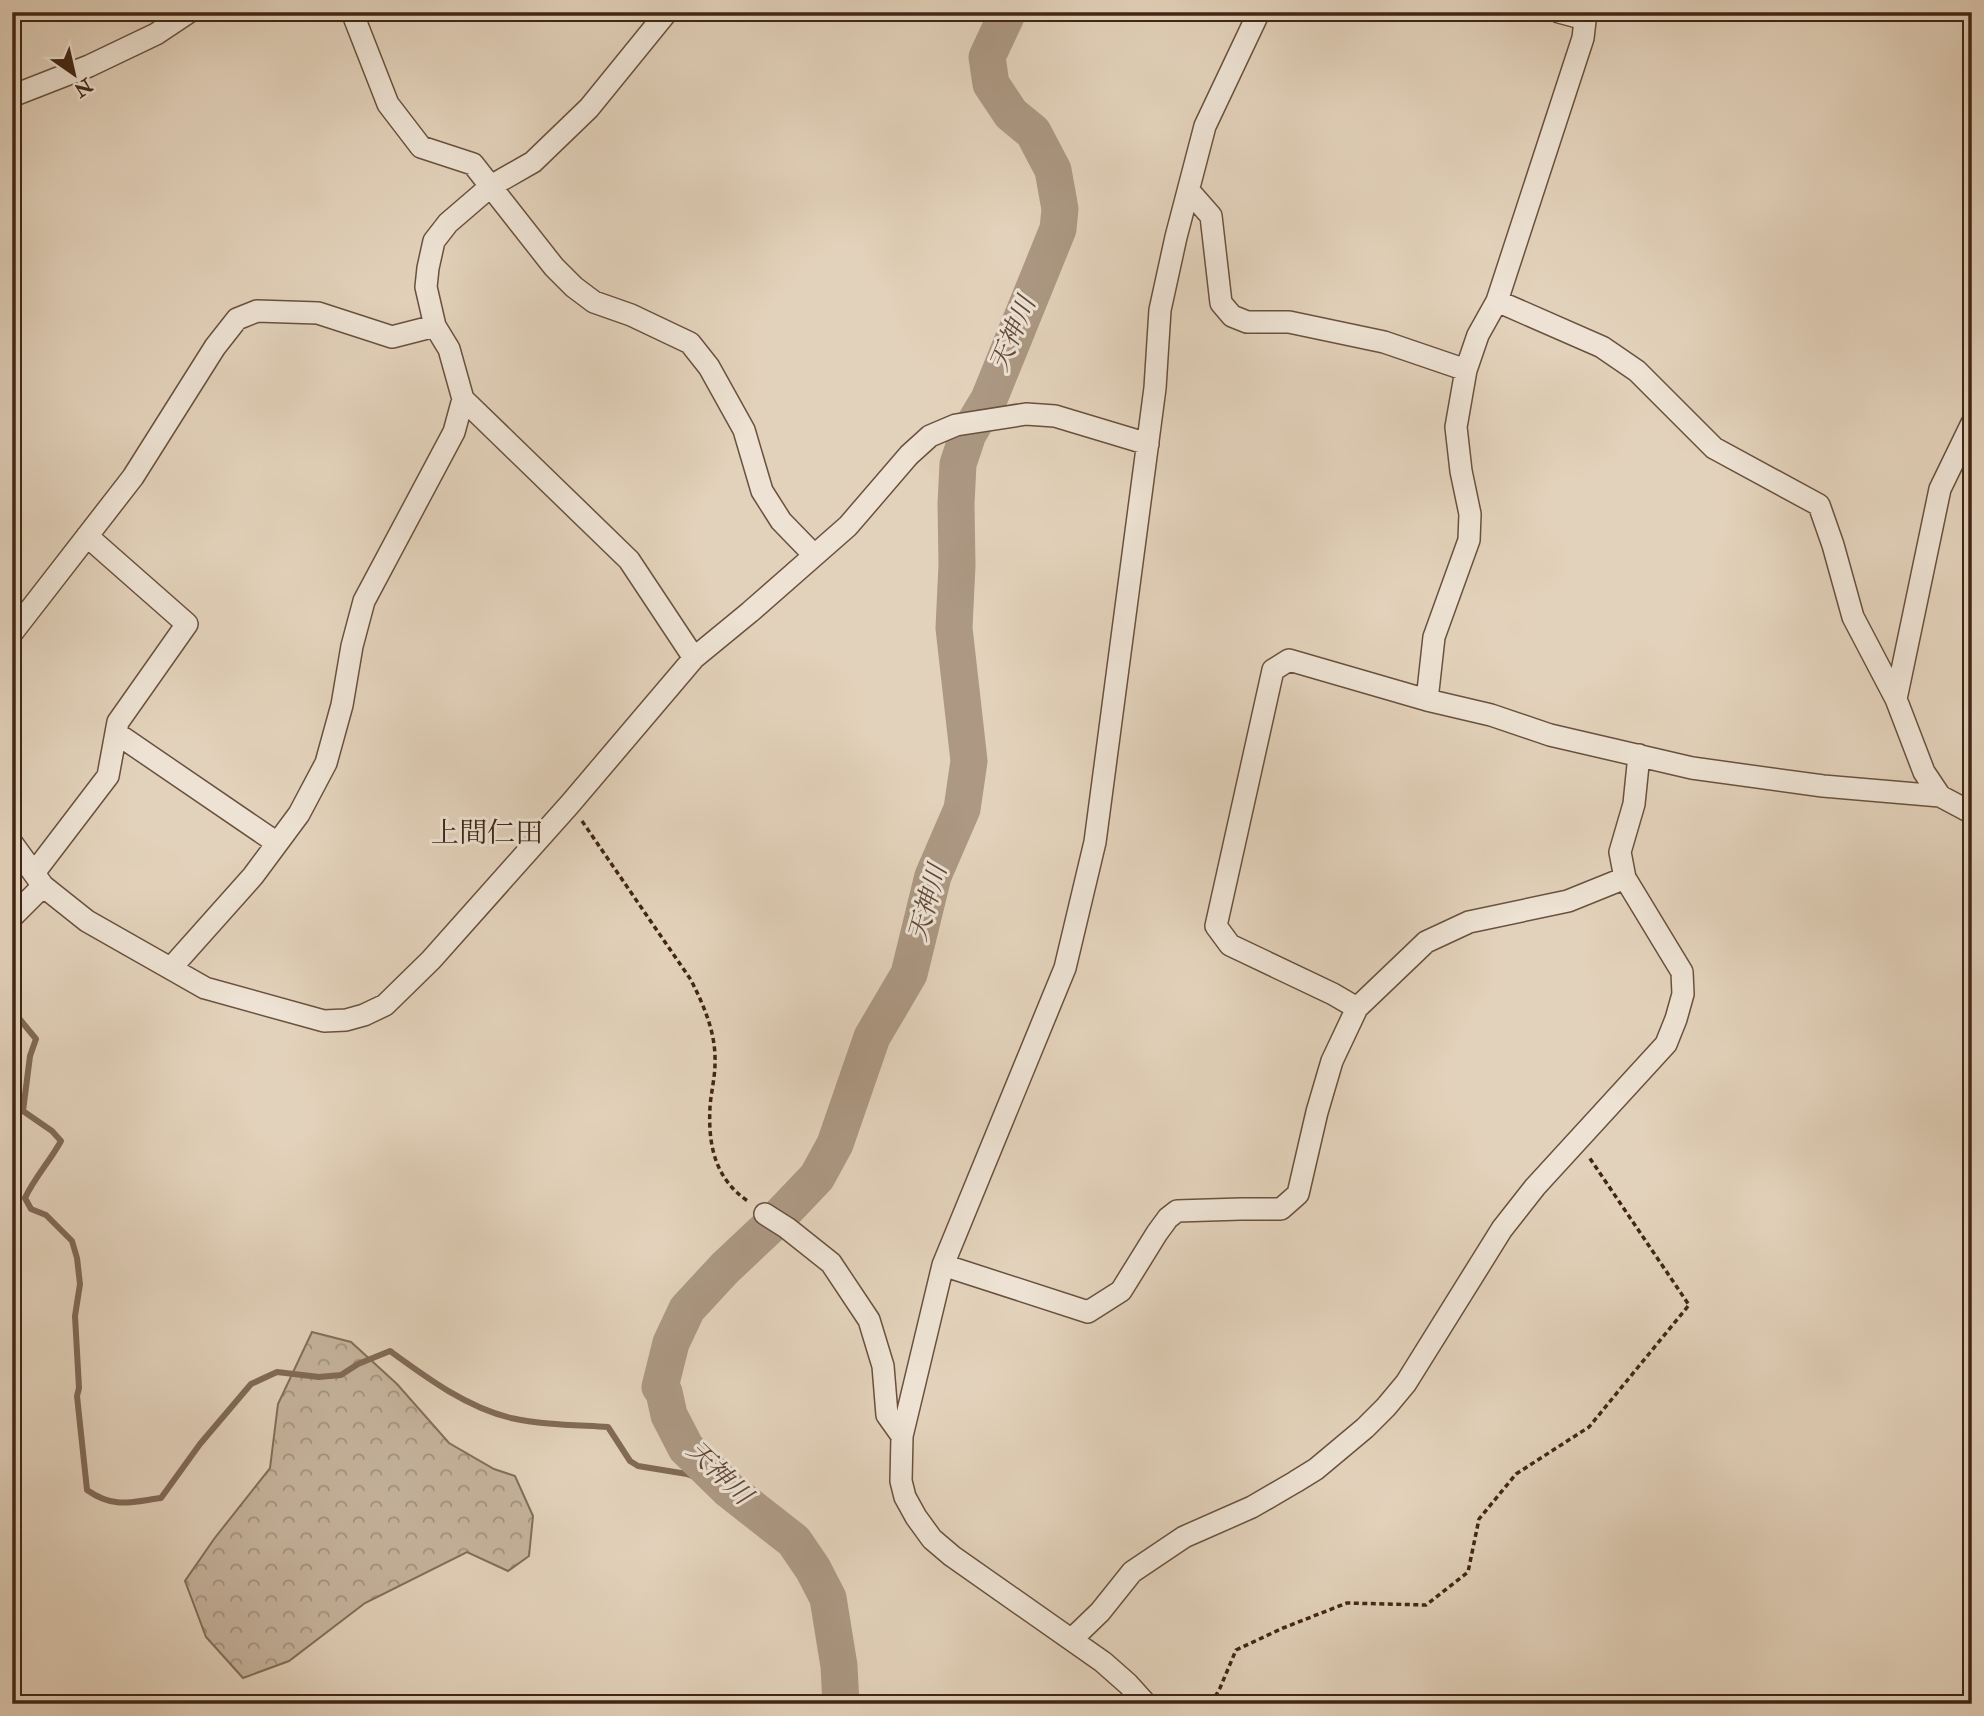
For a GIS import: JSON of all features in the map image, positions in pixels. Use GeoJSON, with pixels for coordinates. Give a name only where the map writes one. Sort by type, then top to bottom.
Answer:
{"type":"FeatureCollection","features":[{"type":"Feature","properties":{"kind":"street"},"geometry":{"type":"LineString","coordinates":[[12,96],[89,66],[156,34],[189,12]]}},
{"type":"Feature","properties":{"kind":"street"},"geometry":{"type":"LineString","coordinates":[[352,12],[387,104],[421,147],[473,164],[554,267],[594,302],[631,315],[690,343],[709,366],[744,430],[762,491],[781,521],[814,555]]}},
{"type":"Feature","properties":{"kind":"street"},"geometry":{"type":"LineString","coordinates":[[667,12],[589,108],[533,162],[491,186],[448,223],[434,241],[426,287],[435,326],[449,349],[463,398],[629,560],[694,657]]}},
{"type":"Feature","properties":{"kind":"street"},"geometry":{"type":"LineString","coordinates":[[1146,1704],[1103,1662],[952,1556],[932,1539],[905,1497],[901,1481],[902,1436],[943,1265],[1065,968],[1095,842],[1155,388],[1160,310],[1205,126],[1259,12]]}},
{"type":"Feature","properties":{"kind":"street"},"geometry":{"type":"LineString","coordinates":[[1427,700],[1434,637],[1469,540],[1470,514],[1461,471],[1456,426],[1466,370],[1478,335],[1497,301],[1583,37],[1585,16],[1559,12]]}},
{"type":"Feature","properties":{"kind":"street"},"geometry":{"type":"LineString","coordinates":[[1189,191],[1211,216],[1221,303],[1232,316],[1247,322],[1289,322],[1384,342],[1466,370]]}},
{"type":"Feature","properties":{"kind":"street"},"geometry":{"type":"LineString","coordinates":[[1497,301],[1602,347],[1637,371],[1714,448],[1818,505],[1833,545],[1853,617],[1896,699],[1924,772],[1940,796]]}},
{"type":"Feature","properties":{"kind":"street"},"geometry":{"type":"LineString","coordinates":[[12,633],[133,477],[215,347],[237,319],[257,311],[318,313],[392,337],[435,326]]}},
{"type":"Feature","properties":{"kind":"street"},"geometry":{"type":"LineString","coordinates":[[171,968],[253,876],[299,814],[326,763],[342,705],[352,646],[364,601],[454,432],[463,398]]}},
{"type":"Feature","properties":{"kind":"street"},"geometry":{"type":"LineString","coordinates":[[12,843],[39,880],[86,921],[205,988],[324,1021],[346,1020],[364,1015],[384,1005],[431,960],[570,804],[694,657],[848,526],[909,455],[930,436],[956,425],[1026,414],[1055,416],[1148,444]]}},
{"type":"Feature","properties":{"kind":"street"},"geometry":{"type":"LineString","coordinates":[[1896,699],[1940,489],[1972,423]]}},
{"type":"Feature","properties":{"kind":"street"},"geometry":{"type":"LineString","coordinates":[[12,917],[108,776],[118,722],[187,624],[87,536]]}},
{"type":"Feature","properties":{"kind":"street"},"geometry":{"type":"LineString","coordinates":[[1357,1008],[1230,945],[1216,926],[1273,670],[1289,660],[1427,700],[1491,715],[1550,734],[1692,768],[1823,786],[1940,796],[1972,813]]}},
{"type":"Feature","properties":{"kind":"street"},"geometry":{"type":"LineString","coordinates":[[116,733],[277,843]]}},
{"type":"Feature","properties":{"kind":"street"},"geometry":{"type":"LineString","coordinates":[[1072,1639],[1100,1612],[1132,1572],[1184,1537],[1252,1507],[1295,1482],[1326,1461],[1386,1408],[1406,1383],[1502,1229],[1535,1187],[1666,1044],[1684,994],[1682,972],[1625,878],[1620,852],[1634,804],[1639,755]]}},
{"type":"Feature","properties":{"kind":"street"},"geometry":{"type":"LineString","coordinates":[[943,1265],[1088,1312],[1121,1292],[1157,1233],[1177,1211],[1281,1209],[1298,1194],[1332,1061],[1357,1008],[1426,942],[1469,922],[1568,901],[1625,878]]}},
{"type":"Feature","properties":{"kind":"street"},"geometry":{"type":"LineString","coordinates":[[765,1214],[788,1228],[831,1262],[869,1320],[883,1366],[887,1415],[902,1436]]}},
{"type":"Feature","properties":{"kind":"path"},"geometry":{"type":"LineString","coordinates":[[570,804],[691,980],[704,1006],[712,1034],[715,1062],[710,1107],[712,1144],[718,1169],[733,1191],[765,1214]]}},
{"type":"Feature","properties":{"kind":"path"},"geometry":{"type":"LineString","coordinates":[[1211,1704],[1236,1650],[1347,1603],[1426,1605],[1468,1572],[1479,1520],[1516,1474],[1589,1427],[1689,1306],[1578,1141]]}},
{"type":"Feature","properties":{"kind":"green space"},"geometry":{"type":"Polygon","coordinates":[[[312,1332],[351,1342],[397,1384],[449,1443],[494,1469],[515,1476],[533,1516],[529,1556],[508,1571],[467,1552],[365,1603],[289,1661],[243,1678],[206,1637],[185,1581],[270,1468],[278,1404],[312,1332]]]}},
{"type":"Feature","properties":{"kind":"green space"},"geometry":{"type":"Polygon","coordinates":[[[843,1694],[880,1704],[829,1704],[843,1694]]]}},
{"type":"Feature","properties":{"kind":"waterway","name":"天神川"},"geometry":{"type":"LineString","coordinates":[[841,1704],[839,1666],[828,1598],[813,1569],[794,1541],[729,1490],[686,1448],[669,1415],[664,1392],[660,1387],[671,1343],[687,1309],[817,1177],[835,1144],[872,1037],[909,974],[933,876],[962,809],[969,761],[954,628],[958,464],[968,434],[989,399],[1058,229],[1060,209],[1053,170],[1033,132],[1011,114],[991,84],[987,57],[1008,12]]}},
{"type":"Feature","properties":{"kind":"waterway"},"geometry":{"type":"LineString","coordinates":[[12,1016],[18,1017],[36,1039],[30,1056],[23,1111],[52,1131],[61,1141],[25,1198],[31,1209],[46,1215],[72,1241],[77,1258],[80,1284],[75,1316],[79,1388],[77,1396],[87,1490],[106,1500],[123,1503],[161,1498],[200,1444],[251,1384],[277,1372],[319,1377],[341,1375],[358,1364],[390,1351],[433,1381],[478,1407],[523,1420],[608,1427],[630,1461],[638,1466],[687,1474],[729,1490]]}},
{"type":"Feature","properties":{"kind":"district","name":"上間仁田"},"geometry":{"type":"Point","coordinates":[487,833]}}]}
